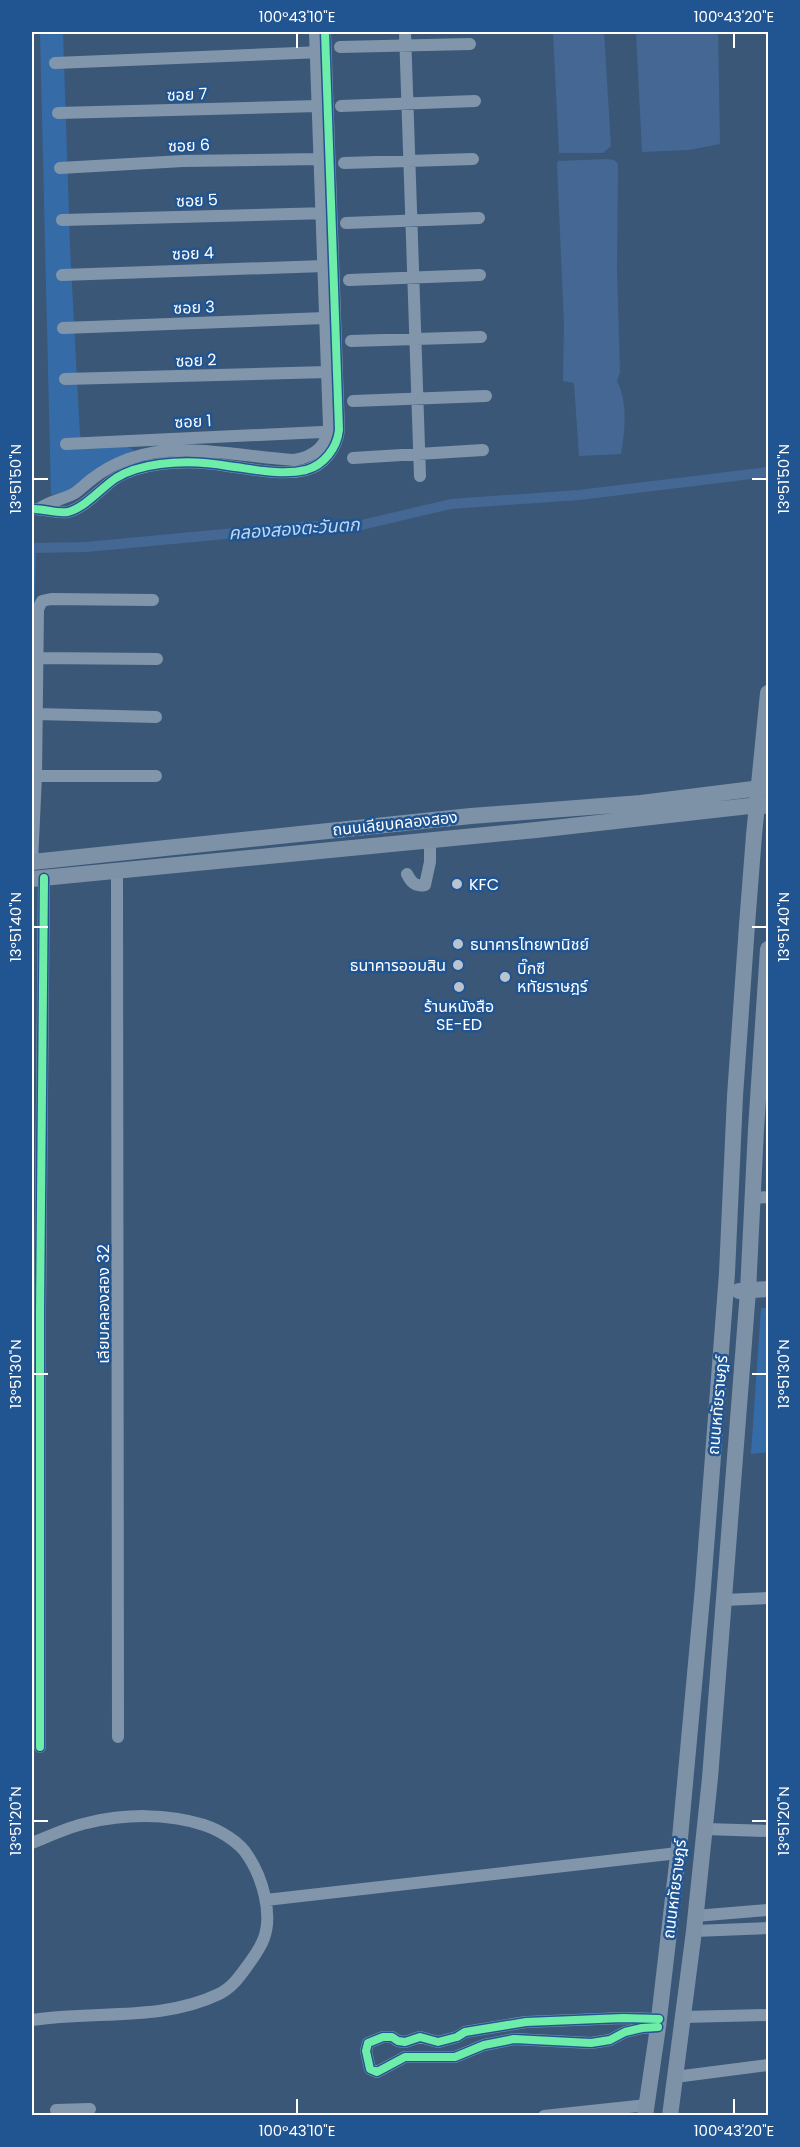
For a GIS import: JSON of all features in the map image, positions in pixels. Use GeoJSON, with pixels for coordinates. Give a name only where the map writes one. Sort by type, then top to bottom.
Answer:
{"type":"FeatureCollection","features":[{"type":"Feature","properties":{"kind":"main road","name":"ถนนหทัยราษฎร์"},"geometry":{"type":"LineString","coordinates":[[646,2110],[678,1853],[703,1587],[726,1292],[735,1096],[754,835],[763,806],[762,769],[768,693]]}},
{"type":"Feature","properties":{"kind":"main road"},"geometry":{"type":"LineString","coordinates":[[732,792],[746,785],[762,769]]}},
{"type":"Feature","properties":{"kind":"main road","name":"ถนนเลียบคลองสอง"},"geometry":{"type":"LineString","coordinates":[[32,862],[285,834],[641,803],[764,787]]}},
{"type":"Feature","properties":{"kind":"main road","name":"ถนนเลียบคลองสอง"},"geometry":{"type":"LineString","coordinates":[[38,878],[288,855],[763,806]]}},
{"type":"Feature","properties":{"kind":"main road"},"geometry":{"type":"LineString","coordinates":[[723,810],[746,822],[754,835]]}},
{"type":"Feature","properties":{"kind":"main road"},"geometry":{"type":"LineString","coordinates":[[285,834],[288,855]]}},
{"type":"Feature","properties":{"kind":"main road","name":"ถนนหทัยราษฎร์"},"geometry":{"type":"LineString","coordinates":[[670,2115],[705,1829],[748,1291],[761,1197],[756,1129],[768,949]]}},
{"type":"Feature","properties":{"kind":"main road"},"geometry":{"type":"LineString","coordinates":[[726,1292],[768,1289]]}},
{"type":"Feature","properties":{"kind":"street"},"geometry":{"type":"LineString","coordinates":[[200,451],[267,471],[306,470],[317,466],[325,459],[337,441],[339,430],[321,52],[315,32]]}},
{"type":"Feature","properties":{"kind":"street"},"geometry":{"type":"LineString","coordinates":[[36,508],[52,500],[76,493],[93,478],[115,472],[128,459],[151,453],[200,451],[294,460],[310,456],[321,447],[329,433],[324,266],[327,213],[320,159],[318,106],[321,52],[326,32]]}},
{"type":"Feature","properties":{"kind":"street"},"geometry":{"type":"LineString","coordinates":[[405,32],[420,476]]}},
{"type":"Feature","properties":{"kind":"street"},"geometry":{"type":"LineString","coordinates":[[340,47],[470,44]]}},
{"type":"Feature","properties":{"kind":"street"},"geometry":{"type":"LineString","coordinates":[[55,63],[321,52]]}},
{"type":"Feature","properties":{"kind":"street"},"geometry":{"type":"LineString","coordinates":[[341,106],[475,101]]}},
{"type":"Feature","properties":{"kind":"street","name":"ซอย 7"},"geometry":{"type":"LineString","coordinates":[[58,113],[318,106]]}},
{"type":"Feature","properties":{"kind":"street","name":"ซอย 6"},"geometry":{"type":"LineString","coordinates":[[60,168],[183,161],[320,159]]}},
{"type":"Feature","properties":{"kind":"street"},"geometry":{"type":"LineString","coordinates":[[344,163],[473,159]]}},
{"type":"Feature","properties":{"kind":"street","name":"ซอย 5"},"geometry":{"type":"LineString","coordinates":[[63,220],[327,213]]}},
{"type":"Feature","properties":{"kind":"street"},"geometry":{"type":"LineString","coordinates":[[346,223],[479,218]]}},
{"type":"Feature","properties":{"kind":"street","name":"ซอย 4"},"geometry":{"type":"LineString","coordinates":[[63,275],[324,266]]}},
{"type":"Feature","properties":{"kind":"street"},"geometry":{"type":"LineString","coordinates":[[349,280],[480,275]]}},
{"type":"Feature","properties":{"kind":"street","name":"ซอย 3"},"geometry":{"type":"LineString","coordinates":[[63,328],[325,318]]}},
{"type":"Feature","properties":{"kind":"street"},"geometry":{"type":"LineString","coordinates":[[351,341],[481,337]]}},
{"type":"Feature","properties":{"kind":"street","name":"ซอย 2"},"geometry":{"type":"LineString","coordinates":[[65,379],[327,372]]}},
{"type":"Feature","properties":{"kind":"street"},"geometry":{"type":"LineString","coordinates":[[353,401],[486,396]]}},
{"type":"Feature","properties":{"kind":"street","name":"ซอย 1"},"geometry":{"type":"LineString","coordinates":[[66,444],[200,451],[322,432]]}},
{"type":"Feature","properties":{"kind":"street"},"geometry":{"type":"LineString","coordinates":[[353,458],[483,450]]}},
{"type":"Feature","properties":{"kind":"street"},"geometry":{"type":"LineString","coordinates":[[32,862],[36,776],[38,609],[42,602],[51,599],[153,600]]}},
{"type":"Feature","properties":{"kind":"street"},"geometry":{"type":"LineString","coordinates":[[38,658],[157,659]]}},
{"type":"Feature","properties":{"kind":"street"},"geometry":{"type":"LineString","coordinates":[[36,714],[156,717]]}},
{"type":"Feature","properties":{"kind":"street"},"geometry":{"type":"LineString","coordinates":[[36,776],[156,776]]}},
{"type":"Feature","properties":{"kind":"street"},"geometry":{"type":"LineString","coordinates":[[407,874],[414,884],[425,885],[430,862],[430,840]]}},
{"type":"Feature","properties":{"kind":"street","name":"เลียบคลองสอง 32"},"geometry":{"type":"LineString","coordinates":[[117,871],[118,1737]]}},
{"type":"Feature","properties":{"kind":"street"},"geometry":{"type":"LineString","coordinates":[[38,878],[40,1747]]}},
{"type":"Feature","properties":{"kind":"street"},"geometry":{"type":"LineString","coordinates":[[724,1600],[768,1598]]}},
{"type":"Feature","properties":{"kind":"street"},"geometry":{"type":"LineString","coordinates":[[32,1843],[88,1822],[128,1817],[155,1816],[205,1825],[228,1837],[248,1855],[265,1894],[267,1914],[264,1938],[236,1982],[222,1993],[176,2009],[32,2020]]}},
{"type":"Feature","properties":{"kind":"street"},"geometry":{"type":"LineString","coordinates":[[705,1829],[768,1832]]}},
{"type":"Feature","properties":{"kind":"street"},"geometry":{"type":"LineString","coordinates":[[266,1900],[678,1853]]}},
{"type":"Feature","properties":{"kind":"street"},"geometry":{"type":"LineString","coordinates":[[694,1923],[768,1910]]}},
{"type":"Feature","properties":{"kind":"street"},"geometry":{"type":"LineString","coordinates":[[694,1923],[768,1928]]}},
{"type":"Feature","properties":{"kind":"street"},"geometry":{"type":"LineString","coordinates":[[683,2017],[768,2015]]}},
{"type":"Feature","properties":{"kind":"street"},"geometry":{"type":"LineString","coordinates":[[623,2018],[625,2032]]}},
{"type":"Feature","properties":{"kind":"street"},"geometry":{"type":"LineString","coordinates":[[623,2018],[658,2023],[625,2032],[610,2040],[591,2043],[514,2039],[484,2045],[455,2057],[405,2057],[377,2072],[370,2069],[367,2061],[368,2043],[374,2039],[392,2037],[405,2042],[420,2037],[438,2042],[457,2037],[465,2032],[526,2022],[623,2018]]}},
{"type":"Feature","properties":{"kind":"street"},"geometry":{"type":"LineString","coordinates":[[480,2029],[484,2045]]}},
{"type":"Feature","properties":{"kind":"street"},"geometry":{"type":"LineString","coordinates":[[675,2078],[768,2065]]}},
{"type":"Feature","properties":{"kind":"street"},"geometry":{"type":"LineString","coordinates":[[56,2110],[90,2109]]}},
{"type":"Feature","properties":{"kind":"street"},"geometry":{"type":"LineString","coordinates":[[544,2115],[646,2110]]}},
{"type":"Feature","properties":{"kind":"shaded area"},"geometry":{"type":"Polygon","coordinates":[[[40,32],[63,32],[70,247],[80,436],[93,443],[121,445],[135,451],[73,490],[51,495],[40,32]]]}},
{"type":"Feature","properties":{"kind":"shaded area"},"geometry":{"type":"Polygon","coordinates":[[[553,32],[604,32],[611,146],[603,153],[559,153],[553,32]]]}},
{"type":"Feature","properties":{"kind":"shaded area"},"geometry":{"type":"Polygon","coordinates":[[[636,32],[718,32],[720,144],[689,150],[642,152],[636,32]]]}},
{"type":"Feature","properties":{"kind":"shaded area"},"geometry":{"type":"Polygon","coordinates":[[[614,160],[618,164],[617,270],[620,372],[617,381],[623,398],[624,436],[621,454],[579,456],[574,383],[563,381],[564,324],[557,164],[558,161],[614,160]]]}},
{"type":"Feature","properties":{"kind":"shaded area"},"geometry":{"type":"Polygon","coordinates":[[[36,553],[32,688],[32,554],[36,553]]]}},
{"type":"Feature","properties":{"kind":"shaded area"},"geometry":{"type":"Polygon","coordinates":[[[761,1308],[768,1308],[768,1452],[751,1454],[761,1308]]]}},
{"type":"Feature","properties":{"kind":"waterway","name":"คลองสองตะวันตก"},"geometry":{"type":"LineString","coordinates":[[32,548],[86,547],[311,526],[353,527],[451,504],[579,495],[768,472]]}},
{"type":"Feature","properties":{"kind":"cycle path"},"geometry":{"type":"LineString","coordinates":[[32,509],[59,512],[75,510],[116,478],[149,466],[168,463],[194,462],[267,471],[306,470],[324,460],[336,443],[339,430],[325,32]]}},
{"type":"Feature","properties":{"kind":"cycle path"},"geometry":{"type":"LineString","coordinates":[[40,1747],[40,1311],[44,878]]}},
{"type":"Feature","properties":{"kind":"cycle path"},"geometry":{"type":"LineString","coordinates":[[658,2027],[625,2032],[610,2040],[591,2043],[514,2039],[484,2045],[455,2057],[405,2057],[377,2072],[370,2069],[366,2051],[368,2043],[383,2037],[392,2037],[405,2042],[420,2037],[438,2042],[457,2037],[465,2032],[526,2022],[623,2018],[659,2019]]}},
{"type":"Feature","properties":{"kind":"place","name":"KFC"},"geometry":{"type":"Point","coordinates":[457,884]}},
{"type":"Feature","properties":{"kind":"place","name":"ธนาคารไทยพานิชย์"},"geometry":{"type":"Point","coordinates":[458,944]}},
{"type":"Feature","properties":{"kind":"place","name":"ธนาคารออมสิน"},"geometry":{"type":"Point","coordinates":[458,965]}},
{"type":"Feature","properties":{"kind":"place","name":"บิ๊กซี หทัยราษฎร์"},"geometry":{"type":"Point","coordinates":[505,977]}},
{"type":"Feature","properties":{"kind":"place","name":"ร้านหนังสือ SE-ED"},"geometry":{"type":"Point","coordinates":[459,987]}}]}
